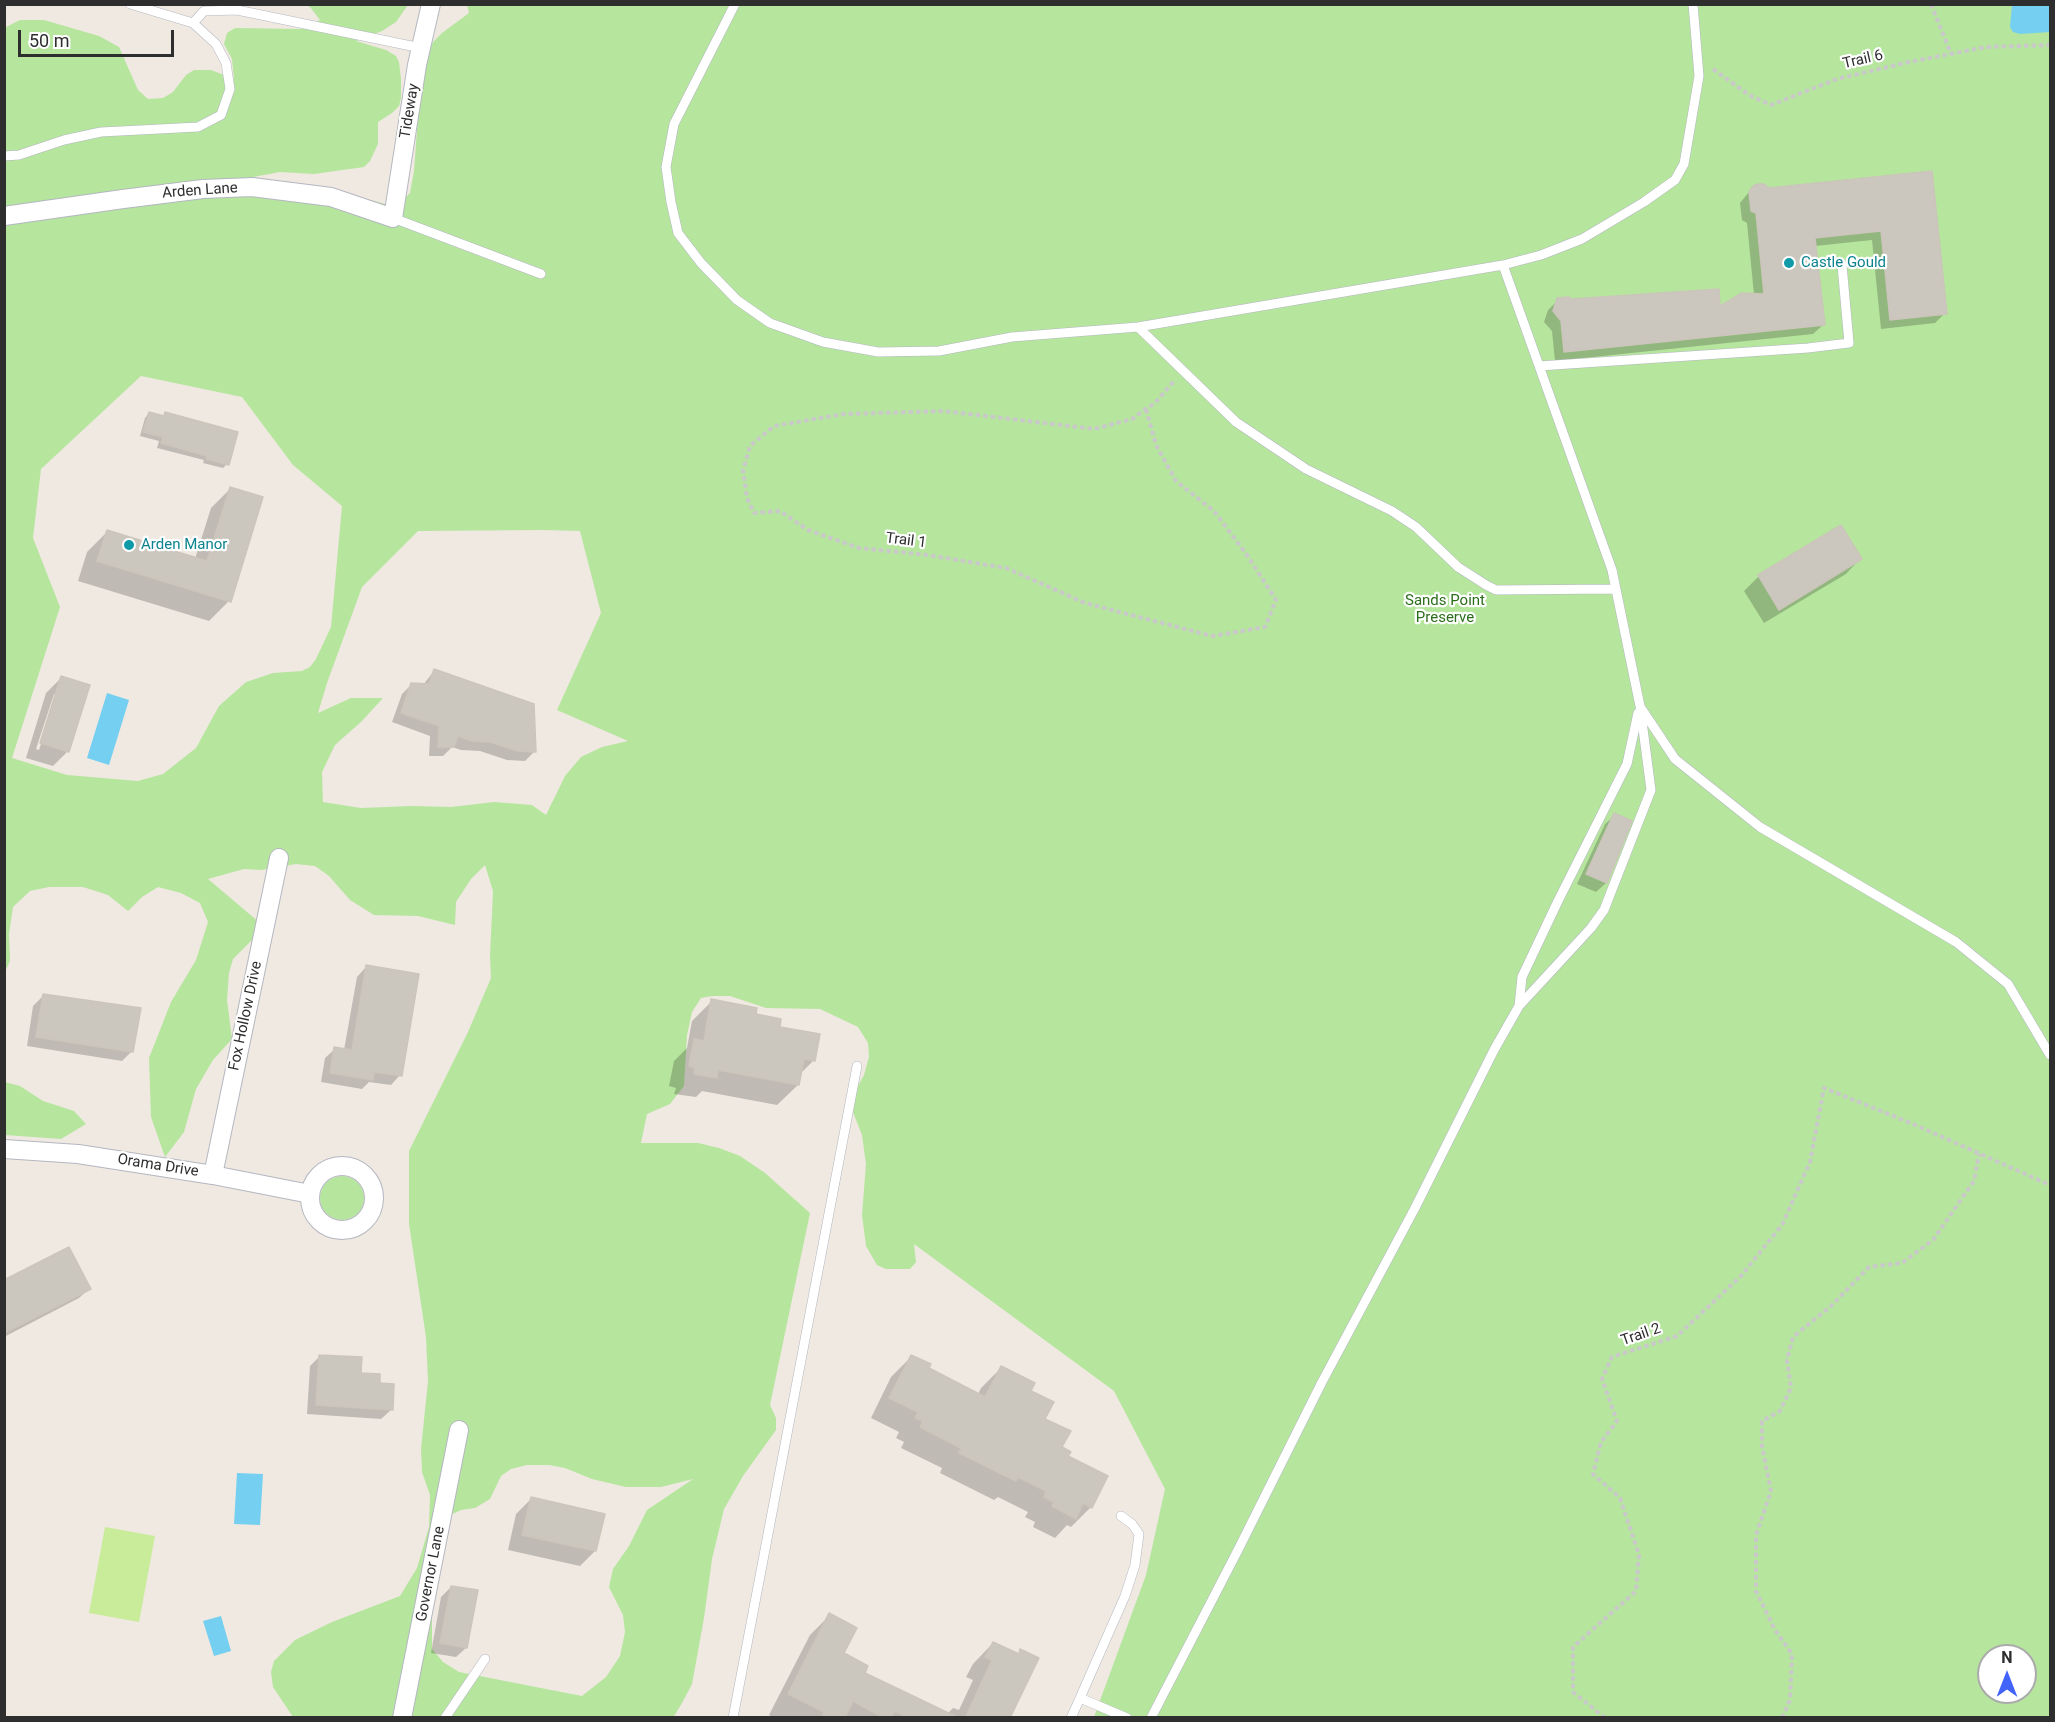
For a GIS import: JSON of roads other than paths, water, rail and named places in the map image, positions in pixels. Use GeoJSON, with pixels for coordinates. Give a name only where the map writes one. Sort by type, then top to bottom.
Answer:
{"type":"FeatureCollection","features":[{"type":"Feature","properties":{"kind":"street","name":"Tideway"},"geometry":{"type":"LineString","coordinates":[[393,218],[421,48],[431,4]]}},
{"type":"Feature","properties":{"kind":"street","name":"Arden Lane"},"geometry":{"type":"LineString","coordinates":[[4,216],[202,189],[252,188],[331,197],[393,218]]}},
{"type":"Feature","properties":{"kind":"street","name":"Fox Hollow Drive"},"geometry":{"type":"LineString","coordinates":[[213,1175],[279,858]]}},
{"type":"Feature","properties":{"kind":"street","name":"Orama Drive"},"geometry":{"type":"LineString","coordinates":[[4,1149],[78,1154],[213,1175],[310,1194]]}},
{"type":"Feature","properties":{"kind":"street","name":"Governor Lane"},"geometry":{"type":"LineString","coordinates":[[402,1718],[459,1430]]}},
{"type":"Feature","properties":{"kind":"lane"},"geometry":{"type":"LineString","coordinates":[[4,156],[19,155],[64,140],[101,132],[198,127],[221,115],[230,89],[226,63],[216,44],[193,23],[130,4]]}},
{"type":"Feature","properties":{"kind":"lane"},"geometry":{"type":"LineString","coordinates":[[735,4],[674,124],[666,167],[670,202],[678,233],[701,263],[737,300],[770,323],[823,342],[878,352],[939,351],[1012,337],[1138,327],[1503,265],[1541,255],[1582,239],[1644,202],[1675,180],[1684,164],[1698,76],[1693,4]]}},
{"type":"Feature","properties":{"kind":"lane"},"geometry":{"type":"LineString","coordinates":[[193,23],[204,11],[237,10],[421,48]]}},
{"type":"Feature","properties":{"kind":"lane"},"geometry":{"type":"LineString","coordinates":[[393,218],[541,274]]}},
{"type":"Feature","properties":{"kind":"lane"},"geometry":{"type":"LineString","coordinates":[[1141,1718],[1151,1717],[1322,1382],[1519,1006],[1591,928],[1604,910],[1651,790],[1640,706],[1612,570],[1503,265]]}},
{"type":"Feature","properties":{"kind":"lane"},"geometry":{"type":"LineString","coordinates":[[1539,366],[1797,349],[1850,343],[1842,265]]}},
{"type":"Feature","properties":{"kind":"lane"},"geometry":{"type":"LineString","coordinates":[[1138,327],[1236,422],[1306,469],[1392,512],[1416,527],[1458,567],[1486,585],[1496,590],[1616,589]]}},
{"type":"Feature","properties":{"kind":"lane"},"geometry":{"type":"LineString","coordinates":[[1519,1006],[1522,977],[1627,764],[1640,706]]}},
{"type":"Feature","properties":{"kind":"lane"},"geometry":{"type":"LineString","coordinates":[[1640,706],[1675,759],[1760,827],[1956,942],[2008,984],[2050,1055]]}},
{"type":"Feature","properties":{"kind":"lane"},"geometry":{"type":"LineString","coordinates":[[733,1718],[857,1066]]}},
{"type":"Feature","properties":{"kind":"lane"},"geometry":{"type":"LineString","coordinates":[[1071,1718],[1125,1596],[1137,1557],[1139,1534],[1132,1524],[1121,1516]]}},
{"type":"Feature","properties":{"kind":"lane"},"geometry":{"type":"LineString","coordinates":[[446,1718],[485,1659]]}},
{"type":"Feature","properties":{"kind":"lane"},"geometry":{"type":"LineString","coordinates":[[1080,1698],[1127,1718]]}},
{"type":"Feature","properties":{"kind":"water"},"geometry":{"type":"Polygon","coordinates":[[[2012,5],[2050,5],[2050,32],[2020,34],[2013,32],[2010,27],[2012,5]]]}},
{"type":"Feature","properties":{"kind":"water"},"geometry":{"type":"Polygon","coordinates":[[[107,693],[129,700],[109,765],[87,758],[107,693]]]}},
{"type":"Feature","properties":{"kind":"water"},"geometry":{"type":"Polygon","coordinates":[[[237,1473],[263,1474],[260,1525],[234,1524],[237,1473]]]}},
{"type":"Feature","properties":{"kind":"water"},"geometry":{"type":"Polygon","coordinates":[[[221,1616],[231,1651],[214,1656],[203,1621],[221,1616]]]}},
{"type":"Feature","properties":{"kind":"place","name":"Castle Gould"},"geometry":{"type":"Point","coordinates":[1789,263]}},
{"type":"Feature","properties":{"kind":"place","name":"Arden Manor"},"geometry":{"type":"Point","coordinates":[129,545]}},
{"type":"Feature","properties":{"kind":"park label","name":"Sands Point Preserve"},"geometry":{"type":"Point","coordinates":[1445,610]}}]}
